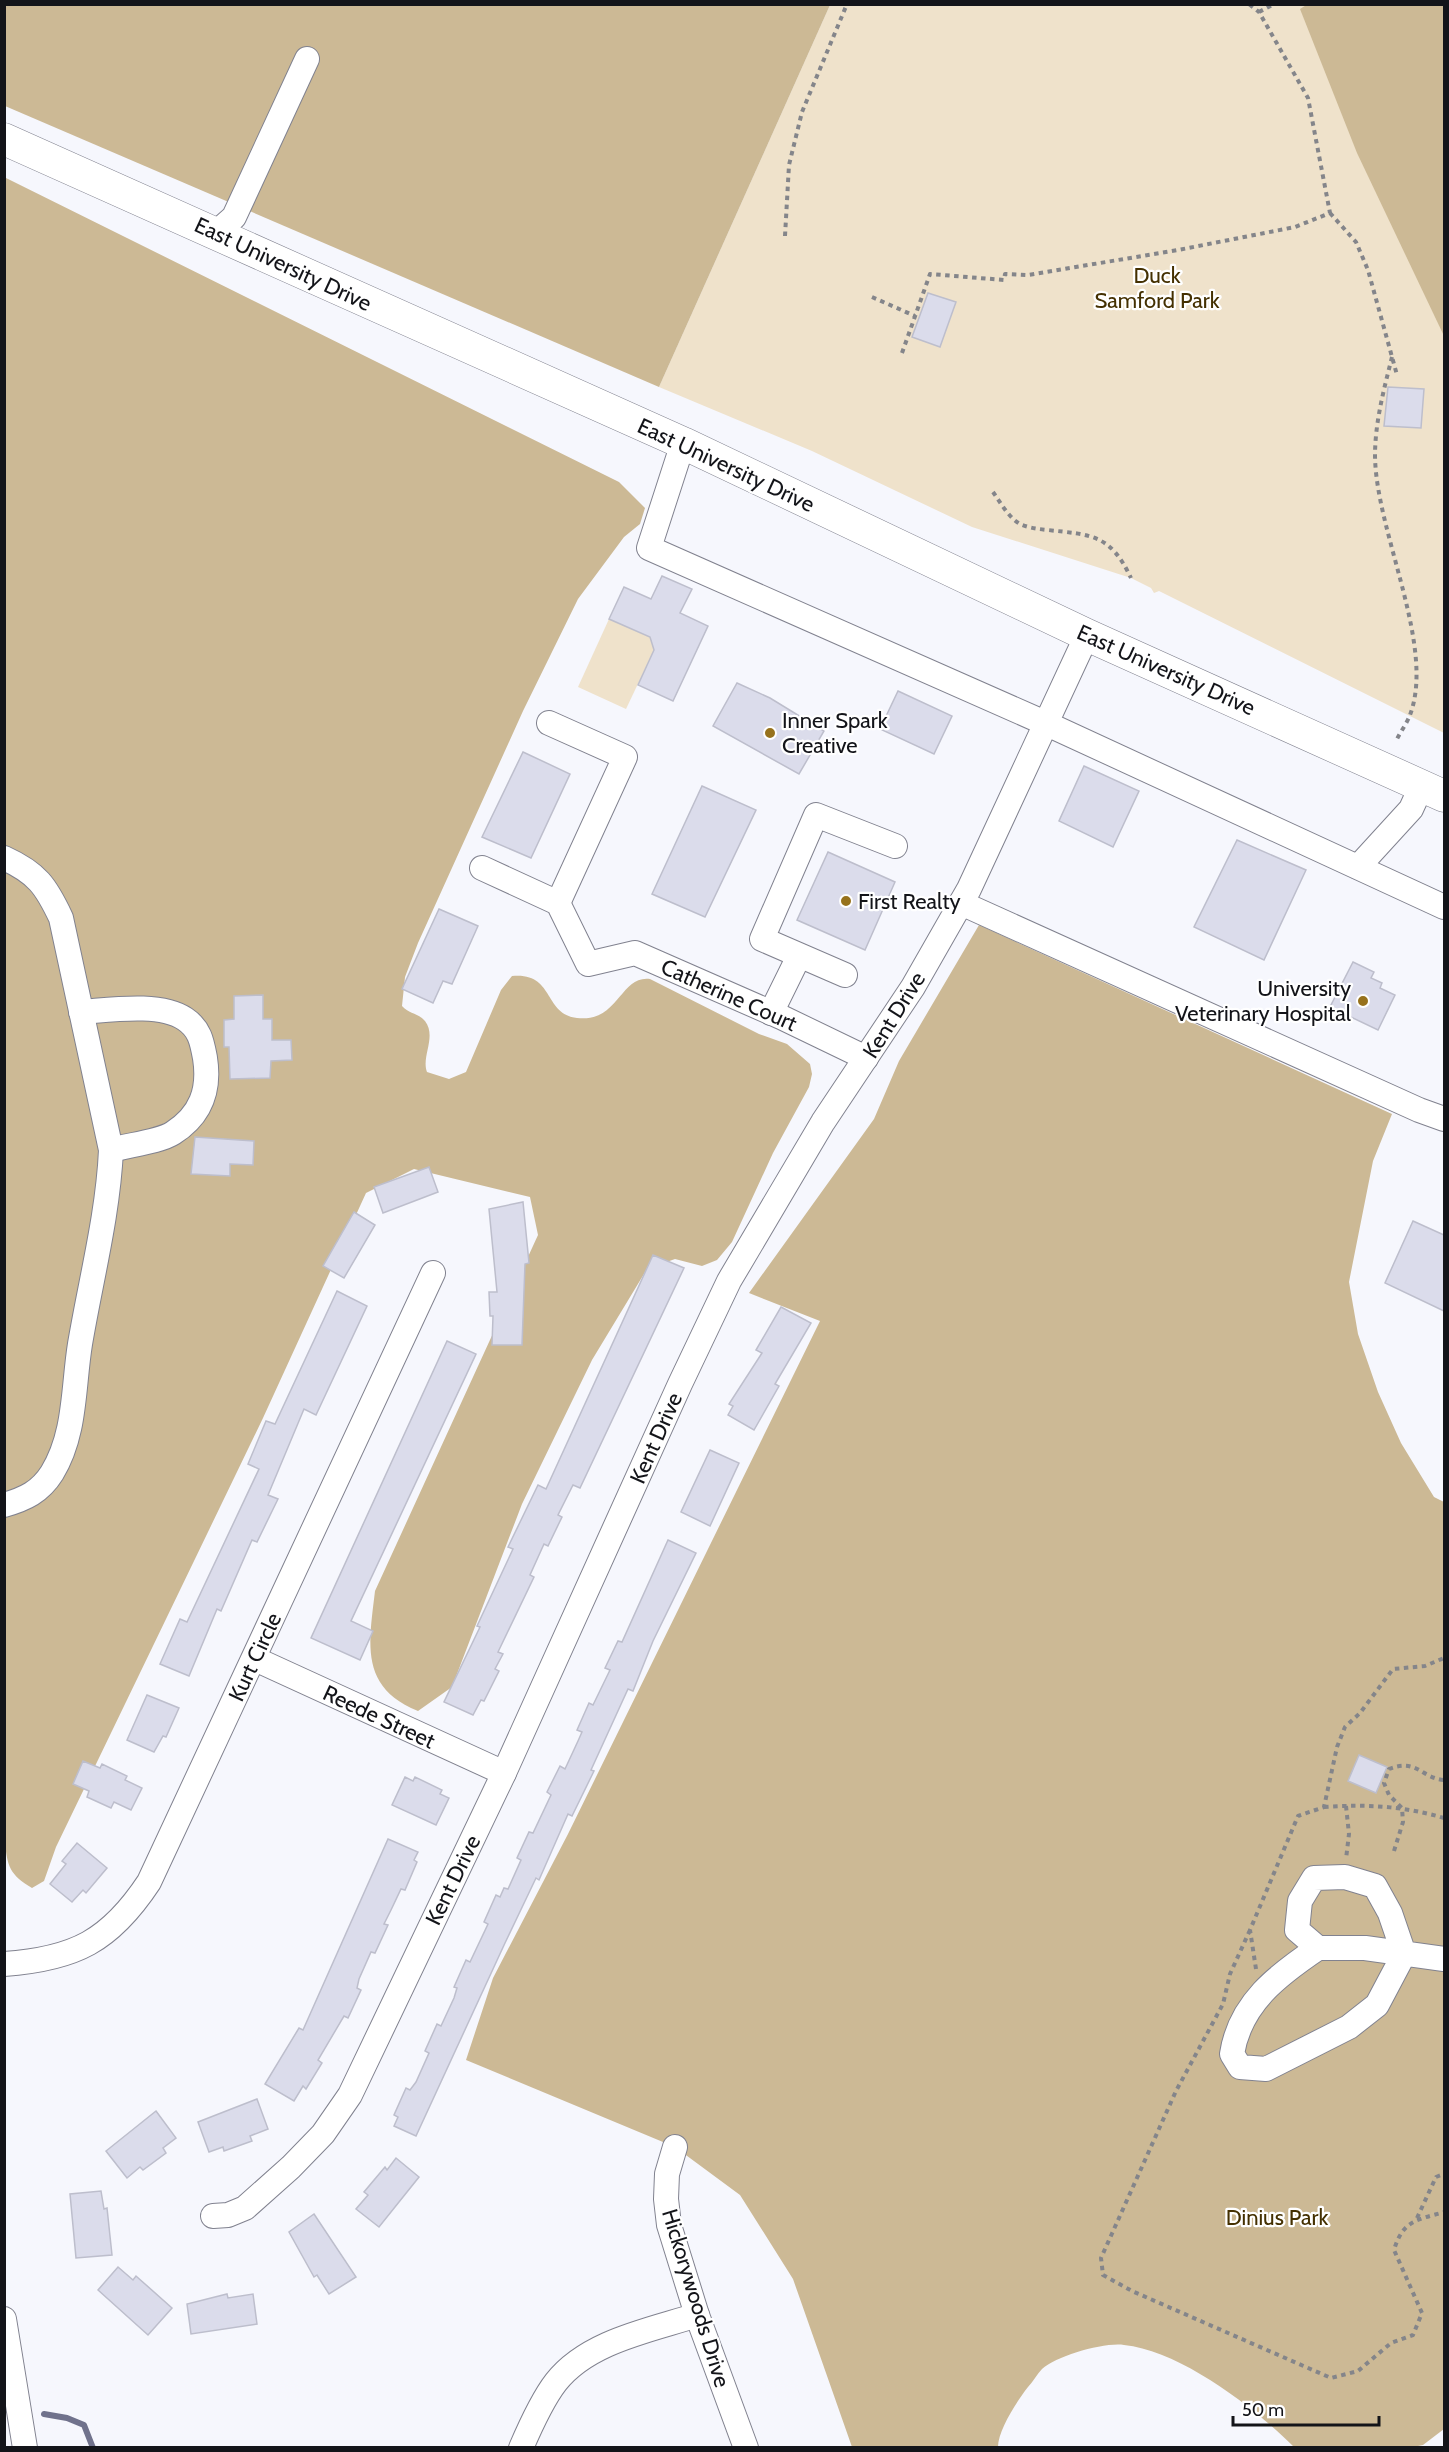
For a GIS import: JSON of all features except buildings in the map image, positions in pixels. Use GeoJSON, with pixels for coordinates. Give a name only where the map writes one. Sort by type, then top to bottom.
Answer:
{"type":"FeatureCollection","features":[{"type":"Feature","properties":{"kind":"main road","name":"East University Drive"},"geometry":{"type":"LineString","coordinates":[[4,139],[448,340],[683,443],[1087,635],[1433,790]]}},
{"type":"Feature","properties":{"kind":"street"},"geometry":{"type":"LineString","coordinates":[[216,233],[234,217],[307,59]]}},
{"type":"Feature","properties":{"kind":"street"},"geometry":{"type":"LineString","coordinates":[[683,443],[649,548],[1045,723],[1444,907]]}},
{"type":"Feature","properties":{"kind":"street","name":"Kent Drive"},"geometry":{"type":"LineString","coordinates":[[213,2216],[228,2215],[245,2208],[291,2168],[323,2134],[350,2095],[504,1773],[729,1281],[823,1122],[913,987],[961,903],[1087,635]]}},
{"type":"Feature","properties":{"kind":"street"},"geometry":{"type":"LineString","coordinates":[[482,868],[558,903],[625,757],[549,723]]}},
{"type":"Feature","properties":{"kind":"street"},"geometry":{"type":"LineString","coordinates":[[1358,867],[1411,809],[1433,790]]}},
{"type":"Feature","properties":{"kind":"street"},"geometry":{"type":"LineString","coordinates":[[845,975],[762,939],[816,815],[895,846]]}},
{"type":"Feature","properties":{"kind":"street"},"geometry":{"type":"LineString","coordinates":[[4,858],[26,868],[46,886],[61,918],[111,1150],[109,1186],[80,1347],[68,1439],[52,1473],[32,1496],[4,1505]]}},
{"type":"Feature","properties":{"kind":"street","name":"Catherine Court"},"geometry":{"type":"LineString","coordinates":[[558,903],[588,964],[635,954],[771,1013],[866,1058]]}},
{"type":"Feature","properties":{"kind":"street"},"geometry":{"type":"LineString","coordinates":[[961,903],[1419,1110],[1444,1119]]}},
{"type":"Feature","properties":{"kind":"street"},"geometry":{"type":"LineString","coordinates":[[771,1013],[799,956]]}},
{"type":"Feature","properties":{"kind":"street"},"geometry":{"type":"LineString","coordinates":[[81,1012],[150,1009],[184,1018],[200,1033],[206,1066],[207,1092],[192,1117],[171,1134],[111,1150]]}},
{"type":"Feature","properties":{"kind":"street","name":"Kurt Circle"},"geometry":{"type":"LineString","coordinates":[[4,1964],[49,1959],[69,1952],[111,1929],[129,1911],[153,1873],[255,1659],[343,1461],[433,1273]]}},
{"type":"Feature","properties":{"kind":"street","name":"Reede Street"},"geometry":{"type":"LineString","coordinates":[[255,1659],[504,1773]]}},
{"type":"Feature","properties":{"kind":"street"},"geometry":{"type":"LineString","coordinates":[[1318,1948],[1297,1930],[1300,1901],[1314,1878],[1345,1877],[1375,1886],[1390,1913],[1404,1954],[1377,2005],[1349,2027],[1266,2069],[1240,2067],[1232,2054],[1235,2035],[1253,2001],[1276,1976],[1318,1948],[1365,1948],[1404,1954],[1444,1959]]}},
{"type":"Feature","properties":{"kind":"street","name":"Hickorywoods Drive"},"geometry":{"type":"LineString","coordinates":[[675,2146],[667,2174],[666,2199],[669,2225],[697,2315],[746,2448]]}},
{"type":"Feature","properties":{"kind":"street"},"geometry":{"type":"LineString","coordinates":[[521,2448],[556,2382],[572,2366],[609,2345],[697,2315]]}},
{"type":"Feature","properties":{"kind":"street"},"geometry":{"type":"LineString","coordinates":[[4,2319],[25,2448]]}},
{"type":"Feature","properties":{"kind":"path"},"geometry":{"type":"LineString","coordinates":[[785,236],[789,165],[802,112],[847,4]]}},
{"type":"Feature","properties":{"kind":"path"},"geometry":{"type":"LineString","coordinates":[[1249,4],[1259,12],[1308,98],[1330,213],[1356,242],[1368,270],[1397,375]]}},
{"type":"Feature","properties":{"kind":"path"},"geometry":{"type":"LineString","coordinates":[[1259,12],[1274,4]]}},
{"type":"Feature","properties":{"kind":"path"},"geometry":{"type":"LineString","coordinates":[[902,353],[930,274],[1004,280],[1005,274],[1028,276],[1295,227],[1330,213]]}},
{"type":"Feature","properties":{"kind":"path"},"geometry":{"type":"LineString","coordinates":[[872,297],[915,316]]}},
{"type":"Feature","properties":{"kind":"path"},"geometry":{"type":"LineString","coordinates":[[1392,357],[1380,409],[1375,456],[1383,514],[1416,648],[1416,682],[1410,715],[1397,739]]}},
{"type":"Feature","properties":{"kind":"path"},"geometry":{"type":"LineString","coordinates":[[993,492],[1008,514],[1020,523],[1034,529],[1088,534],[1100,539],[1121,557],[1131,578]]}},
{"type":"Feature","properties":{"kind":"path"},"geometry":{"type":"LineString","coordinates":[[1324,1807],[1337,1747],[1345,1727],[1360,1713],[1393,1669],[1425,1666],[1444,1658]]}},
{"type":"Feature","properties":{"kind":"path"},"geometry":{"type":"LineString","coordinates":[[1394,1851],[1403,1822],[1402,1808],[1389,1795],[1384,1783],[1389,1769],[1401,1764],[1414,1766],[1444,1780]]}},
{"type":"Feature","properties":{"kind":"path"},"geometry":{"type":"LineString","coordinates":[[1444,1818],[1402,1808],[1365,1804],[1324,1807],[1298,1816],[1230,1974],[1222,2004],[1176,2091],[1101,2258],[1103,2275],[1132,2291],[1331,2378],[1358,2371],[1392,2343],[1413,2335],[1422,2313],[1394,2250],[1399,2234],[1417,2218],[1436,2177],[1444,2174]]}},
{"type":"Feature","properties":{"kind":"path"},"geometry":{"type":"LineString","coordinates":[[1345,1877],[1349,1834],[1346,1806]]}},
{"type":"Feature","properties":{"kind":"path"},"geometry":{"type":"LineString","coordinates":[[1250,1930],[1254,1963],[1264,1990]]}},
{"type":"Feature","properties":{"kind":"path"},"geometry":{"type":"LineString","coordinates":[[1417,2218],[1444,2212]]}},
{"type":"Feature","properties":{"kind":"green space"},"geometry":{"type":"Polygon","coordinates":[[[1308,4],[1444,5],[1444,336],[1357,153],[1300,9],[1308,4]]]}},
{"type":"Feature","properties":{"kind":"green space"},"geometry":{"type":"Polygon","coordinates":[[[5,5],[830,5],[659,387],[5,106],[5,5]]]}},
{"type":"Feature","properties":{"kind":"green space","name":"Duck Samford Park"},"geometry":{"type":"Polygon","coordinates":[[[830,5],[1444,5],[1444,733],[1159,591],[1154,593],[1151,588],[1131,578],[972,527],[812,451],[659,387],[830,5]]]}},
{"type":"Feature","properties":{"kind":"green space"},"geometry":{"type":"Polygon","coordinates":[[[4,177],[619,482],[645,508],[640,524],[624,537],[578,599],[523,711],[418,943],[405,977],[402,1006],[422,1018],[428,1027],[430,1033],[426,1060],[427,1072],[449,1079],[466,1072],[501,990],[512,976],[526,976],[536,980],[566,1015],[577,1018],[591,1018],[602,1013],[611,1007],[632,984],[650,979],[759,1034],[787,1044],[810,1064],[812,1074],[809,1087],[773,1153],[732,1242],[717,1260],[702,1266],[675,1259],[647,1269],[592,1360],[522,1504],[452,1687],[418,1711],[399,1701],[386,1689],[377,1676],[370,1645],[375,1591],[538,1235],[530,1197],[414,1169],[366,1193],[263,1418],[56,1847],[44,1881],[32,1888],[19,1879],[11,1869],[5,1842],[4,177]]]}},
{"type":"Feature","properties":{"kind":"green space"},"geometry":{"type":"Polygon","coordinates":[[[609,619],[650,637],[654,650],[626,709],[578,687],[609,619]]]}},
{"type":"Feature","properties":{"kind":"green space","name":"Dinius Park"},"geometry":{"type":"Polygon","coordinates":[[[979,925],[1392,1114],[1373,1161],[1349,1282],[1358,1334],[1378,1392],[1401,1443],[1434,1497],[1444,1502],[1444,2429],[1423,2445],[1413,2447],[1294,2447],[1259,2415],[1193,2370],[1146,2350],[1115,2345],[1069,2355],[1042,2369],[1009,2416],[1001,2432],[998,2447],[852,2447],[793,2279],[740,2195],[675,2147],[466,2060],[493,1978],[568,1834],[820,1321],[749,1293],[874,1119],[899,1061],[979,925]]]}},
{"type":"Feature","properties":{"kind":"waterway"},"geometry":{"type":"LineString","coordinates":[[44,2414],[67,2418],[84,2425],[93,2448]]}},
{"type":"Feature","properties":{"kind":"place","name":"Inner Spark Creative"},"geometry":{"type":"Point","coordinates":[770,733]}},
{"type":"Feature","properties":{"kind":"place","name":"First Realty"},"geometry":{"type":"Point","coordinates":[846,901]}},
{"type":"Feature","properties":{"kind":"place","name":"University Veterinary Hospital"},"geometry":{"type":"Point","coordinates":[1363,1001]}}]}
